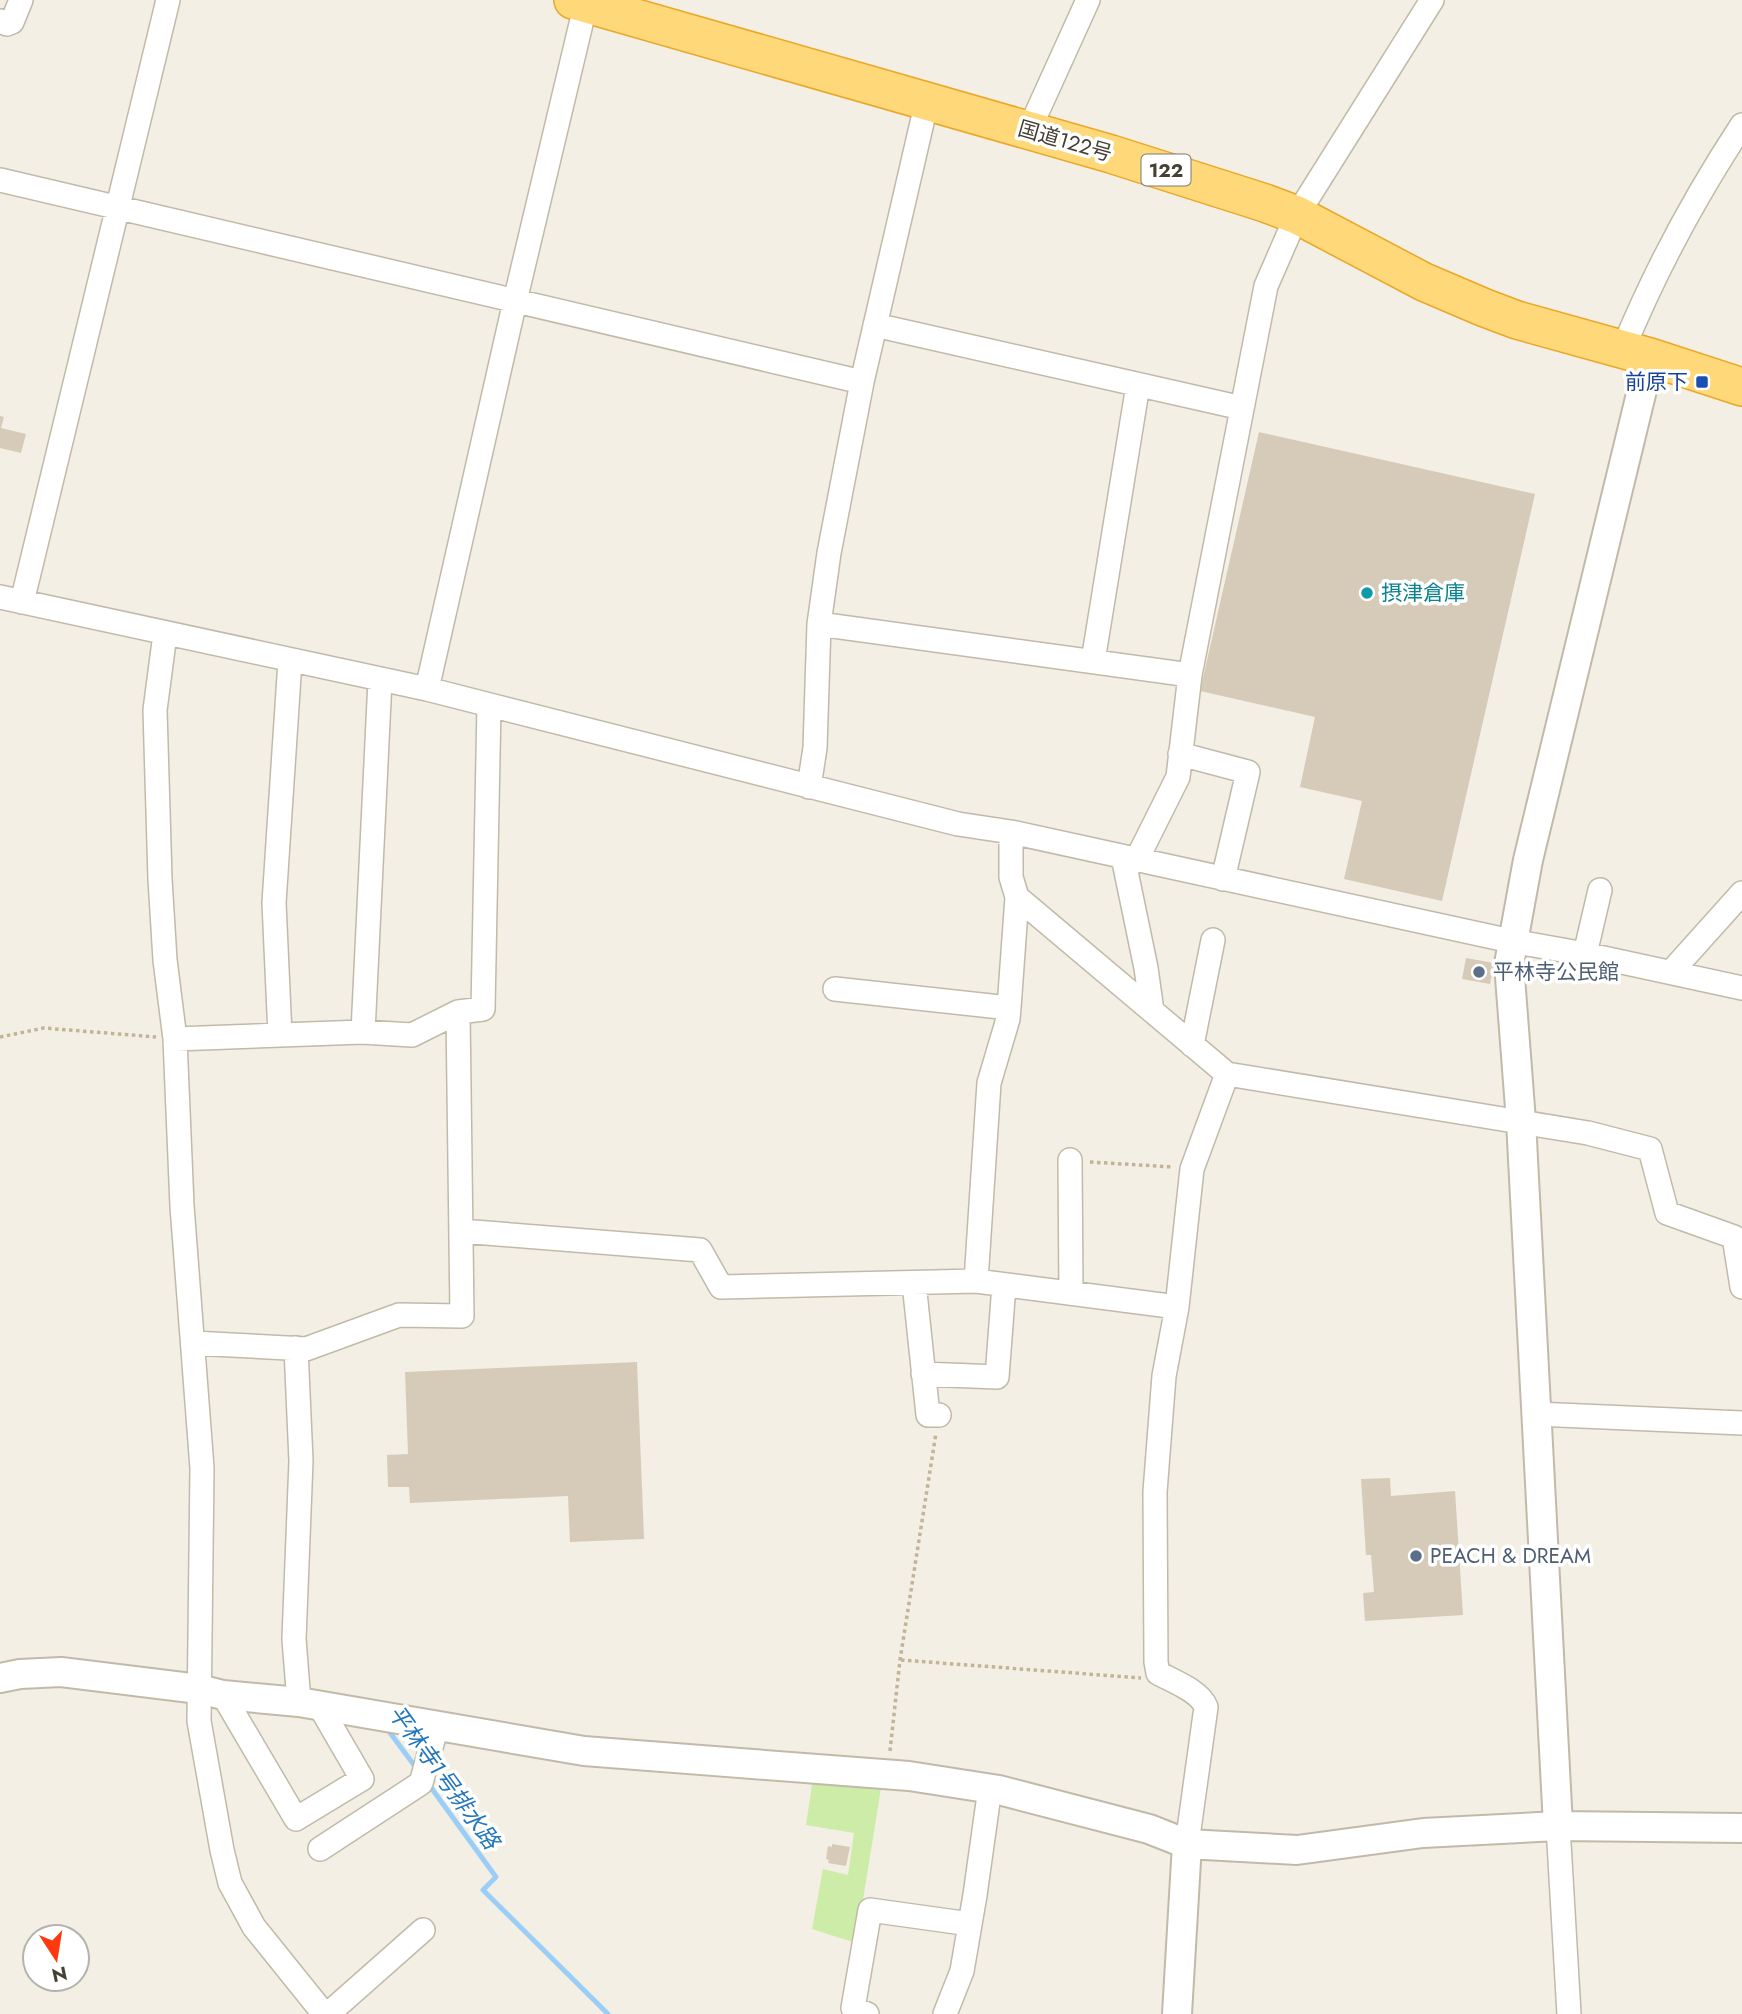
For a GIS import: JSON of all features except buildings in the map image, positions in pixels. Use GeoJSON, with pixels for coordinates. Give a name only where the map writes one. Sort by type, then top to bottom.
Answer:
{"type":"FeatureCollection","features":[{"type":"Feature","properties":{"kind":"highway","name":"国道122号"},"geometry":{"type":"LineString","coordinates":[[580,2],[637,9],[927,101],[1175,173],[1297,215],[1424,282],[1485,308],[1742,387]]}},
{"type":"Feature","properties":{"kind":"street"},"geometry":{"type":"LineString","coordinates":[[0,20],[7,24],[12,22],[21,0]]}},
{"type":"Feature","properties":{"kind":"street"},"geometry":{"type":"LineString","coordinates":[[168,0],[117,209],[11,599],[427,689],[958,824],[1010,832],[1511,941],[1672,971],[1742,988]]}},
{"type":"Feature","properties":{"kind":"street"},"geometry":{"type":"LineString","coordinates":[[1029,130],[1088,0]]}},
{"type":"Feature","properties":{"kind":"street"},"geometry":{"type":"LineString","coordinates":[[1152,1011],[1130,859],[1178,777],[1190,675],[1266,286],[1297,215],[1433,0]]}},
{"type":"Feature","properties":{"kind":"street"},"geometry":{"type":"LineString","coordinates":[[427,689],[580,2]]}},
{"type":"Feature","properties":{"kind":"street"},"geometry":{"type":"LineString","coordinates":[[808,787],[815,748],[819,624],[829,553],[862,382],[927,101]]}},
{"type":"Feature","properties":{"kind":"street"},"geometry":{"type":"LineString","coordinates":[[1569,2014],[1521,1121],[1509,964],[1511,941],[1637,353],[1640,307],[1712,171],[1742,125]]}},
{"type":"Feature","properties":{"kind":"street"},"geometry":{"type":"LineString","coordinates":[[0,180],[862,382]]}},
{"type":"Feature","properties":{"kind":"street"},"geometry":{"type":"LineString","coordinates":[[875,325],[1242,408]]}},
{"type":"Feature","properties":{"kind":"street"},"geometry":{"type":"LineString","coordinates":[[1093,661],[1139,385]]}},
{"type":"Feature","properties":{"kind":"street"},"geometry":{"type":"LineString","coordinates":[[819,624],[1190,675]]}},
{"type":"Feature","properties":{"kind":"street"},"geometry":{"type":"LineString","coordinates":[[165,634],[155,710],[160,879],[165,960],[175,1039],[181,1206],[202,1468],[211,1692],[199,1721],[222,1850],[230,1883],[254,1927],[326,2014],[423,1930]]}},
{"type":"Feature","properties":{"kind":"street"},"geometry":{"type":"LineString","coordinates":[[279,1035],[274,903],[290,661]]}},
{"type":"Feature","properties":{"kind":"street"},"geometry":{"type":"LineString","coordinates":[[363,1032],[380,680]]}},
{"type":"Feature","properties":{"kind":"street"},"geometry":{"type":"LineString","coordinates":[[175,1039],[363,1032],[412,1035],[458,1012],[483,1009],[489,705]]}},
{"type":"Feature","properties":{"kind":"street"},"geometry":{"type":"LineString","coordinates":[[1180,754],[1248,772],[1223,878]]}},
{"type":"Feature","properties":{"kind":"street"},"geometry":{"type":"LineString","coordinates":[[976,1281],[989,1083],[1009,1008],[1017,897],[1011,877],[1010,832]]}},
{"type":"Feature","properties":{"kind":"street"},"geometry":{"type":"LineString","coordinates":[[1585,954],[1600,890]]}},
{"type":"Feature","properties":{"kind":"street"},"geometry":{"type":"LineString","coordinates":[[1672,971],[1742,894]]}},
{"type":"Feature","properties":{"kind":"street"},"geometry":{"type":"LineString","coordinates":[[1017,897],[1227,1074],[1521,1121],[1588,1133],[1650,1149],[1667,1213],[1734,1237],[1742,1287]]}},
{"type":"Feature","properties":{"kind":"street"},"geometry":{"type":"LineString","coordinates":[[1192,1045],[1213,940]]}},
{"type":"Feature","properties":{"kind":"street"},"geometry":{"type":"LineString","coordinates":[[835,989],[1009,1008]]}},
{"type":"Feature","properties":{"kind":"street"},"geometry":{"type":"LineString","coordinates":[[193,1343],[306,1349],[399,1315],[462,1316],[458,1012]]}},
{"type":"Feature","properties":{"kind":"street"},"geometry":{"type":"LineString","coordinates":[[1177,2014],[1187,1844],[1206,1707],[1204,1701],[1192,1692],[1160,1674],[1156,1662],[1155,1492],[1164,1376],[1177,1307],[1192,1169],[1227,1074]]}},
{"type":"Feature","properties":{"kind":"street"},"geometry":{"type":"LineString","coordinates":[[1070,1160],[1071,1293]]}},
{"type":"Feature","properties":{"kind":"street"},"geometry":{"type":"LineString","coordinates":[[461,1231],[700,1250],[720,1287],[976,1281],[1177,1307]]}},
{"type":"Feature","properties":{"kind":"street"},"geometry":{"type":"LineString","coordinates":[[914,1283],[928,1415],[939,1415]]}},
{"type":"Feature","properties":{"kind":"street"},"geometry":{"type":"LineString","coordinates":[[923,1374],[997,1377],[1004,1285]]}},
{"type":"Feature","properties":{"kind":"street"},"geometry":{"type":"LineString","coordinates":[[211,1692],[296,1819],[362,1779],[309,1704],[294,1639],[301,1461],[296,1348]]}},
{"type":"Feature","properties":{"kind":"street"},"geometry":{"type":"LineString","coordinates":[[1536,1414],[1742,1423]]}},
{"type":"Feature","properties":{"kind":"street"},"geometry":{"type":"LineString","coordinates":[[0,1678],[61,1672],[309,1704],[584,1751],[887,1774],[990,1788],[1149,1829],[1187,1844],[1297,1850],[1423,1833],[1558,1826],[1742,1828]]}},
{"type":"Feature","properties":{"kind":"street"},"geometry":{"type":"LineString","coordinates":[[320,1849],[421,1783],[438,1726]]}},
{"type":"Feature","properties":{"kind":"street"},"geometry":{"type":"LineString","coordinates":[[945,2014],[962,1971],[990,1788]]}},
{"type":"Feature","properties":{"kind":"street"},"geometry":{"type":"LineString","coordinates":[[857,2012],[870,1910],[970,1924]]}},
{"type":"Feature","properties":{"kind":"path"},"geometry":{"type":"LineString","coordinates":[[0,1037],[44,1028],[175,1039]]}},
{"type":"Feature","properties":{"kind":"path"},"geometry":{"type":"LineString","coordinates":[[1070,1160],[1192,1169]]}},
{"type":"Feature","properties":{"kind":"path"},"geometry":{"type":"LineString","coordinates":[[887,1774],[900,1660],[939,1415]]}},
{"type":"Feature","properties":{"kind":"path"},"geometry":{"type":"LineString","coordinates":[[900,1660],[1139,1678],[1160,1674]]}},
{"type":"Feature","properties":{"kind":"green space"},"geometry":{"type":"Polygon","coordinates":[[[813,1778],[882,1782],[856,1943],[812,1929],[823,1869],[848,1875],[854,1833],[806,1825],[813,1778]]]}},
{"type":"Feature","properties":{"kind":"waterway","name":"平林寺1号排水路"},"geometry":{"type":"LineString","coordinates":[[385,1726],[417,1769]]}},
{"type":"Feature","properties":{"kind":"waterway","name":"平林寺1号排水路"},"geometry":{"type":"LineString","coordinates":[[427,1782],[496,1877],[483,1890],[608,2014]]}},
{"type":"Feature","properties":{"kind":"place","name":"前原下"},"geometry":{"type":"Point","coordinates":[1702,382]}},
{"type":"Feature","properties":{"kind":"place","name":"摂津倉庫"},"geometry":{"type":"Point","coordinates":[1367,593]}},
{"type":"Feature","properties":{"kind":"place","name":"平林寺公民館"},"geometry":{"type":"Point","coordinates":[1479,972]}},
{"type":"Feature","properties":{"kind":"place","name":"PEACH & DREAM"},"geometry":{"type":"Point","coordinates":[1416,1556]}}]}
